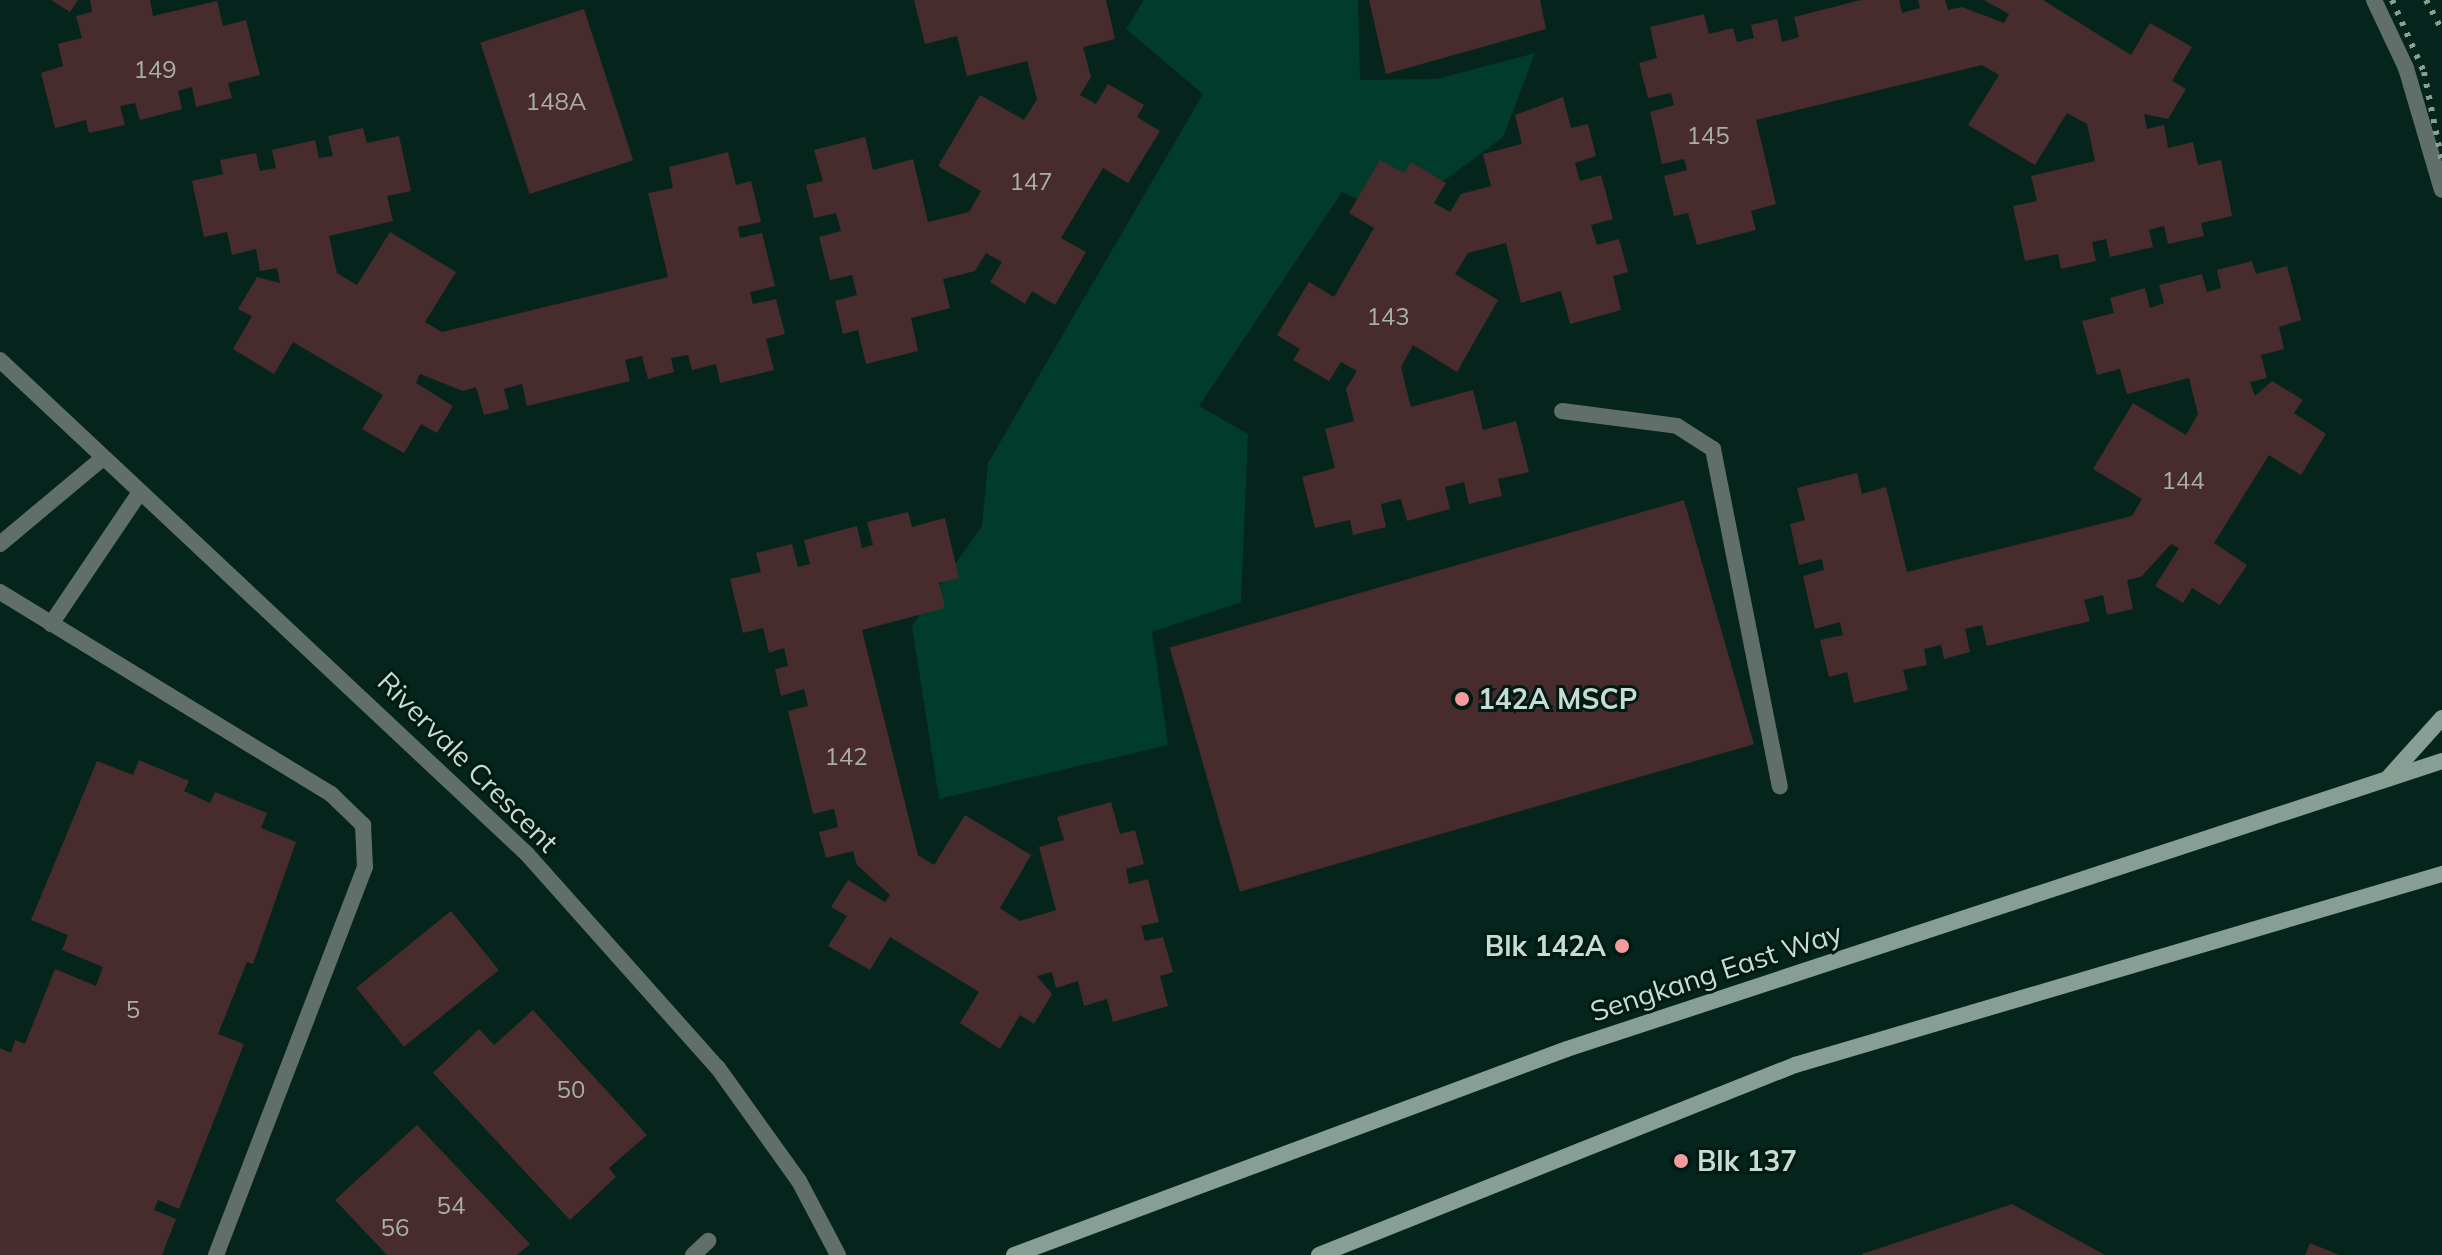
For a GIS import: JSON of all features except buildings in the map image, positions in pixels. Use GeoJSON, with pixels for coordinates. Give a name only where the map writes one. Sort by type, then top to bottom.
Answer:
{"type":"FeatureCollection","features":[{"type":"Feature","properties":{"kind":"main road"},"geometry":{"type":"LineString","coordinates":[[2386,780],[2442,718]]}},
{"type":"Feature","properties":{"kind":"main road","name":"Sengkang East Way"},"geometry":{"type":"LineString","coordinates":[[1014,1255],[1567,1049],[2442,761]]}},
{"type":"Feature","properties":{"kind":"main road"},"geometry":{"type":"LineString","coordinates":[[1319,1255],[1795,1065],[2442,874]]}},
{"type":"Feature","properties":{"kind":"main road"},"geometry":{"type":"LineString","coordinates":[[2424,881],[2442,888]]}},
{"type":"Feature","properties":{"kind":"street"},"geometry":{"type":"LineString","coordinates":[[2374,0],[2406,68],[2442,190]]}},
{"type":"Feature","properties":{"kind":"street","name":"Rivervale Crescent"},"geometry":{"type":"LineString","coordinates":[[0,360],[527,854],[718,1068],[799,1181],[838,1255]]}},
{"type":"Feature","properties":{"kind":"street"},"geometry":{"type":"LineString","coordinates":[[1562,411],[1677,426],[1713,449],[1780,786]]}},
{"type":"Feature","properties":{"kind":"street"},"geometry":{"type":"LineString","coordinates":[[0,544],[103,458]]}},
{"type":"Feature","properties":{"kind":"street"},"geometry":{"type":"LineString","coordinates":[[51,624],[140,492]]}},
{"type":"Feature","properties":{"kind":"street"},"geometry":{"type":"LineString","coordinates":[[0,592],[331,794],[363,825],[369,845],[216,1255]]}},
{"type":"Feature","properties":{"kind":"street"},"geometry":{"type":"LineString","coordinates":[[693,1255],[708,1241]]}},
{"type":"Feature","properties":{"kind":"green space"},"geometry":{"type":"Polygon","coordinates":[[[1144,0],[1358,0],[1360,80],[1437,79],[1535,53],[1503,137],[1395,217],[1342,192],[1199,406],[1248,434],[1241,602],[1152,632],[1168,745],[939,799],[912,626],[982,526],[988,463],[1203,94],[1126,29],[1144,0]]]}},
{"type":"Feature","properties":{"kind":"railway"},"geometry":{"type":"LineString","coordinates":[[2392,0],[2424,72],[2442,162]]}},
{"type":"Feature","properties":{"kind":"railway"},"geometry":{"type":"LineString","coordinates":[[2426,0],[2442,30]]}},
{"type":"Feature","properties":{"kind":"place","name":"142A MSCP"},"geometry":{"type":"Point","coordinates":[1462,699]}},
{"type":"Feature","properties":{"kind":"place","name":"Blk 142A"},"geometry":{"type":"Point","coordinates":[1622,946]}},
{"type":"Feature","properties":{"kind":"place","name":"Blk 137"},"geometry":{"type":"Point","coordinates":[1681,1161]}}]}
